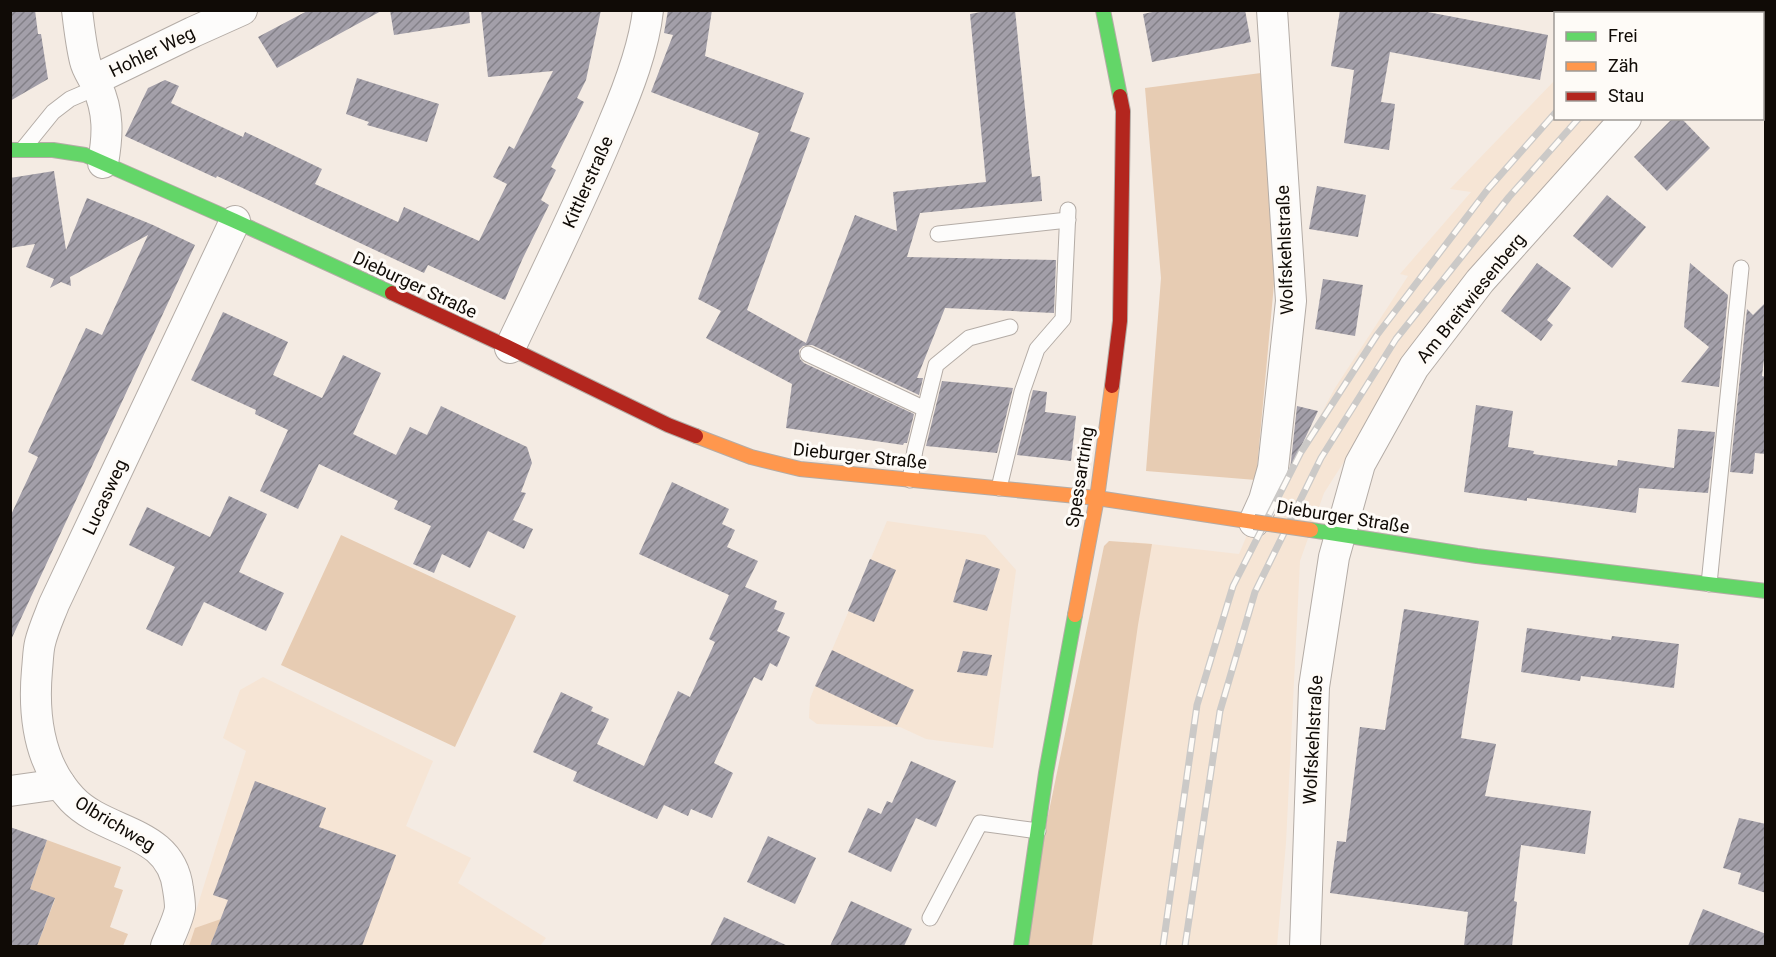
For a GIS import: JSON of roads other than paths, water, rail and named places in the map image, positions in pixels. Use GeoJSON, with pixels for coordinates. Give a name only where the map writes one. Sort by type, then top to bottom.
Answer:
{"type":"FeatureCollection","features":[{"type":"Feature","properties":{"kind":"main road","name":"Spessartring"},"geometry":{"type":"LineString","coordinates":[[1021,946],[1046,772],[1097,498],[1120,321],[1123,111],[1103,10]]}},
{"type":"Feature","properties":{"kind":"main road","name":"Dieburger Straße"},"geometry":{"type":"LineString","coordinates":[[16,150],[53,150],[85,155],[235,221],[668,424],[751,457],[781,466],[1097,498],[1477,556],[1766,591]]}},
{"type":"Feature","properties":{"kind":"street"},"geometry":{"type":"LineString","coordinates":[[76,10],[85,61],[96,83],[107,121],[107,141],[103,163]]}},
{"type":"Feature","properties":{"kind":"street","name":"Hohler Weg"},"geometry":{"type":"LineString","coordinates":[[96,83],[193,32],[243,10]]}},
{"type":"Feature","properties":{"kind":"street","name":"Kittlerstraße"},"geometry":{"type":"LineString","coordinates":[[510,348],[590,181],[628,87],[647,24],[648,10]]}},
{"type":"Feature","properties":{"kind":"street","name":"Wolfskehlstraße"},"geometry":{"type":"LineString","coordinates":[[1254,522],[1264,500],[1273,468],[1291,301],[1272,10]]}},
{"type":"Feature","properties":{"kind":"street","name":"Am Breitwiesenberg"},"geometry":{"type":"LineString","coordinates":[[1325,533],[1414,367],[1480,281],[1624,120]]}},
{"type":"Feature","properties":{"kind":"street","name":"Lucasweg"},"geometry":{"type":"LineString","coordinates":[[60,784],[47,760],[40,739],[36,715],[40,643],[54,604],[235,221]]}},
{"type":"Feature","properties":{"kind":"street","name":"Wolfskehlstraße"},"geometry":{"type":"LineString","coordinates":[[1305,946],[1314,687],[1334,557],[1325,533]]}},
{"type":"Feature","properties":{"kind":"street","name":"Olbrichweg"},"geometry":{"type":"LineString","coordinates":[[10,791],[60,784],[73,800],[88,811],[160,849],[177,881],[180,909],[166,946]]}},
{"type":"Feature","properties":{"kind":"lane"},"geometry":{"type":"LineString","coordinates":[[16,150],[53,112],[96,83]]}},
{"type":"Feature","properties":{"kind":"lane"},"geometry":{"type":"LineString","coordinates":[[938,234],[1068,215],[1063,319],[1037,349],[1022,392],[999,488]]}},
{"type":"Feature","properties":{"kind":"lane"},"geometry":{"type":"LineString","coordinates":[[1709,584],[1742,268]]}},
{"type":"Feature","properties":{"kind":"lane"},"geometry":{"type":"LineString","coordinates":[[910,480],[936,365],[969,338],[1010,327]]}},
{"type":"Feature","properties":{"kind":"lane"},"geometry":{"type":"LineString","coordinates":[[808,354],[925,409]]}},
{"type":"Feature","properties":{"kind":"lane"},"geometry":{"type":"LineString","coordinates":[[930,918],[980,823],[1038,831]]}},
{"type":"Feature","properties":{"kind":"railway"},"geometry":{"type":"LineString","coordinates":[[1163,946],[1197,705],[1233,586],[1301,452],[1377,335],[1488,189],[1554,114]]}},
{"type":"Feature","properties":{"kind":"railway"},"geometry":{"type":"LineString","coordinates":[[1185,946],[1220,711],[1255,592],[1321,458],[1396,339],[1509,197],[1577,120]]}}]}
